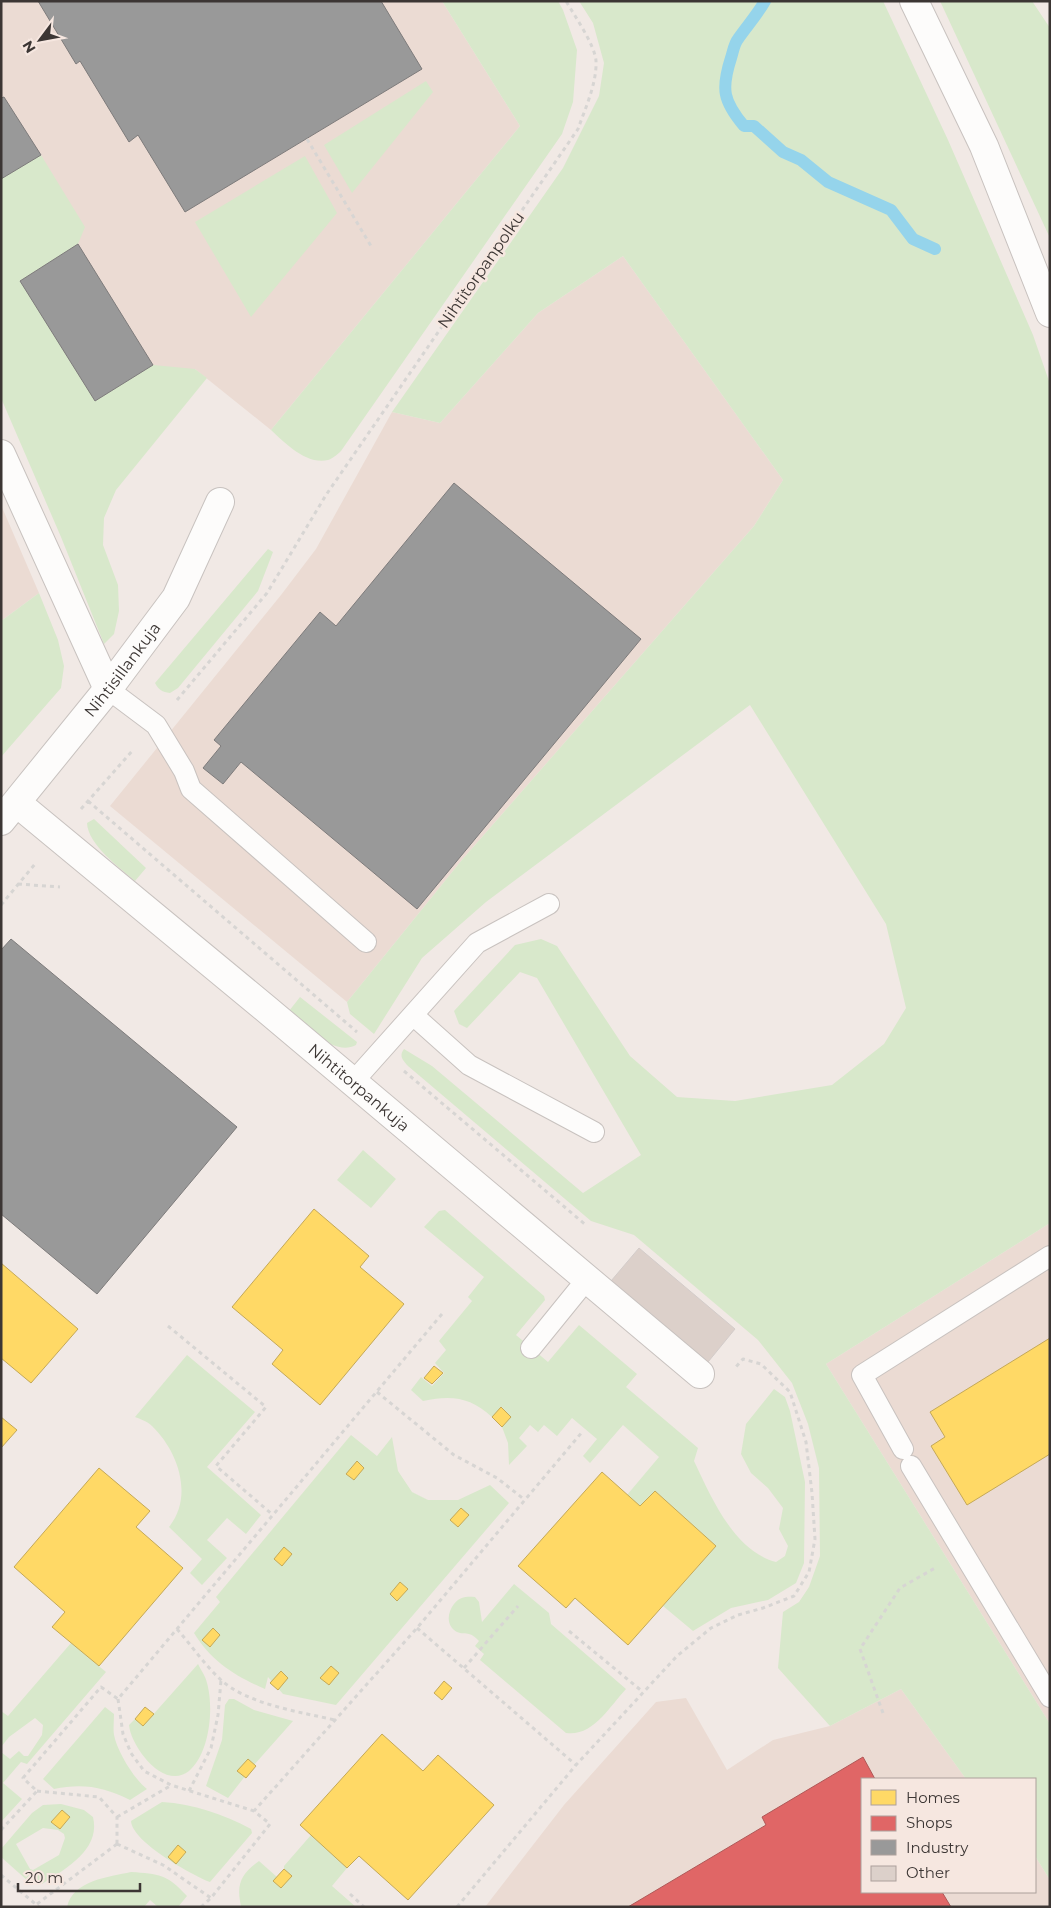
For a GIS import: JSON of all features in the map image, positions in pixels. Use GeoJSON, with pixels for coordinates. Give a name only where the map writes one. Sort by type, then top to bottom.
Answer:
{"type":"FeatureCollection","features":[{"type":"Feature","properties":{"kind":"main road"},"geometry":{"type":"LineString","coordinates":[[914,1],[984,146],[1050,313]]}},
{"type":"Feature","properties":{"kind":"main road"},"geometry":{"type":"LineString","coordinates":[[1,454],[108,689]]}},
{"type":"Feature","properties":{"kind":"main road","name":"Nihtisillankuja"},"geometry":{"type":"LineString","coordinates":[[9,812],[108,689],[176,598],[220,502]]}},
{"type":"Feature","properties":{"kind":"main road","name":"Nihtitorpankuja"},"geometry":{"type":"LineString","coordinates":[[9,812],[57,838],[265,1008],[700,1374]]}},
{"type":"Feature","properties":{"kind":"lane"},"geometry":{"type":"LineString","coordinates":[[108,689],[156,725],[184,771],[190,789],[366,942]]}},
{"type":"Feature","properties":{"kind":"lane"},"geometry":{"type":"LineString","coordinates":[[352,1083],[477,943],[549,904]]}},
{"type":"Feature","properties":{"kind":"lane"},"geometry":{"type":"LineString","coordinates":[[412,1015],[470,1065],[594,1132]]}},
{"type":"Feature","properties":{"kind":"lane"},"geometry":{"type":"LineString","coordinates":[[1050,1256],[862,1375],[907,1458],[1050,1697]]}},
{"type":"Feature","properties":{"kind":"lane"},"geometry":{"type":"LineString","coordinates":[[531,1348],[587,1279]]}},
{"type":"Feature","properties":{"kind":"path","name":"Nihtitorpanpolku"},"geometry":{"type":"LineString","coordinates":[[1,905],[267,593],[307,525],[381,413],[578,129],[592,92],[596,60],[582,27],[566,1]]}},
{"type":"Feature","properties":{"kind":"path"},"geometry":{"type":"LineString","coordinates":[[306,139],[371,246]]}},
{"type":"Feature","properties":{"kind":"path"},"geometry":{"type":"LineString","coordinates":[[88,801],[587,1226]]}},
{"type":"Feature","properties":{"kind":"path"},"geometry":{"type":"LineString","coordinates":[[201,1907],[211,1898],[270,1824],[254,1811],[171,1785],[144,1771],[131,1753],[123,1734],[118,1698],[442,1314]]}},
{"type":"Feature","properties":{"kind":"path"},"geometry":{"type":"LineString","coordinates":[[168,1326],[266,1407],[216,1466],[273,1515]]}},
{"type":"Feature","properties":{"kind":"path"},"geometry":{"type":"LineString","coordinates":[[457,1907],[576,1765],[677,1656],[711,1628],[738,1615],[794,1596],[810,1572],[816,1538],[806,1442],[790,1392],[761,1364]]}},
{"type":"Feature","properties":{"kind":"path"},"geometry":{"type":"LineString","coordinates":[[377,1392],[454,1455],[497,1478],[525,1500]]}},
{"type":"Feature","properties":{"kind":"path"},"geometry":{"type":"LineString","coordinates":[[254,1811],[417,1628],[582,1431]]}},
{"type":"Feature","properties":{"kind":"path"},"geometry":{"type":"LineString","coordinates":[[884,1713],[860,1649],[900,1588],[963,1551]]}},
{"type":"Feature","properties":{"kind":"path"},"geometry":{"type":"LineString","coordinates":[[464,1668],[518,1606]]}},
{"type":"Feature","properties":{"kind":"path"},"geometry":{"type":"LineString","coordinates":[[417,1628],[576,1765]]}},
{"type":"Feature","properties":{"kind":"path"},"geometry":{"type":"LineString","coordinates":[[177,1629],[220,1680],[247,1696],[335,1720]]}},
{"type":"Feature","properties":{"kind":"path"},"geometry":{"type":"LineString","coordinates":[[569,1631],[643,1692]]}},
{"type":"Feature","properties":{"kind":"path"},"geometry":{"type":"LineString","coordinates":[[189,1791],[211,1748],[218,1715],[220,1680]]}},
{"type":"Feature","properties":{"kind":"path"},"geometry":{"type":"LineString","coordinates":[[117,1844],[117,1817],[99,1797],[37,1791],[23,1778],[101,1687],[118,1698]]}},
{"type":"Feature","properties":{"kind":"path"},"geometry":{"type":"LineString","coordinates":[[117,1817],[171,1785]]}},
{"type":"Feature","properties":{"kind":"path"},"geometry":{"type":"LineString","coordinates":[[1,1830],[37,1791]]}},
{"type":"Feature","properties":{"kind":"path"},"geometry":{"type":"LineString","coordinates":[[117,1844],[163,1865],[211,1898]]}},
{"type":"Feature","properties":{"kind":"path"},"geometry":{"type":"LineString","coordinates":[[1,1874],[38,1905],[117,1844]]}},
{"type":"Feature","properties":{"kind":"path"},"geometry":{"type":"LineString","coordinates":[[350,1894],[364,1907]]}},
{"type":"Feature","properties":{"kind":"shaded area"},"geometry":{"type":"Polygon","coordinates":[[[1,1],[442,1],[520,126],[271,430],[195,369],[71,515],[1,343],[1,1]]]}},
{"type":"Feature","properties":{"kind":"shaded area"},"geometry":{"type":"Polygon","coordinates":[[[623,256],[783,480],[754,526],[461,861],[347,1002],[110,806],[316,549],[392,412],[440,423],[538,313],[623,256]]]}},
{"type":"Feature","properties":{"kind":"shaded area"},"geometry":{"type":"Polygon","coordinates":[[[1,505],[39,593],[1,621],[1,505]]]}},
{"type":"Feature","properties":{"kind":"shaded area"},"geometry":{"type":"Polygon","coordinates":[[[1050,1223],[1050,1724],[826,1364],[1050,1223]]]}},
{"type":"Feature","properties":{"kind":"shaded area"},"geometry":{"type":"Polygon","coordinates":[[[901,1689],[965,1778],[861,1778],[861,1893],[1036,1893],[1036,1858],[1050,1880],[1050,1907],[485,1907],[564,1805],[656,1702],[686,1698],[727,1770],[773,1740],[830,1726],[901,1689]]]}},
{"type":"Feature","properties":{"kind":"green space"},"geometry":{"type":"Polygon","coordinates":[[[442,1],[558,1],[577,50],[573,102],[562,134],[341,451],[328,460],[312,459],[296,452],[271,430],[520,126],[442,1]]]}},
{"type":"Feature","properties":{"kind":"green space"},"geometry":{"type":"Polygon","coordinates":[[[579,1],[883,1],[948,140],[1033,335],[1050,384],[1050,1223],[826,1364],[1050,1724],[1050,1880],[1036,1858],[1036,1778],[965,1778],[901,1689],[830,1726],[778,1668],[783,1612],[799,1602],[809,1587],[820,1556],[819,1468],[808,1424],[792,1383],[758,1340],[634,1235],[591,1221],[408,1066],[402,1058],[404,1049],[432,1066],[583,1193],[641,1155],[537,978],[520,972],[467,1028],[459,1024],[454,1011],[515,945],[541,939],[557,946],[630,1056],[677,1097],[735,1101],[832,1085],[884,1044],[906,1008],[886,924],[750,705],[486,902],[422,958],[374,1034],[350,1014],[347,1002],[461,861],[754,526],[783,480],[623,256],[538,313],[440,423],[392,412],[563,168],[599,96],[604,63],[593,23],[579,1]]]}},
{"type":"Feature","properties":{"kind":"green space"},"geometry":{"type":"Polygon","coordinates":[[[940,1],[1032,1],[1050,28],[1050,238],[940,1]]]}},
{"type":"Feature","properties":{"kind":"green space"},"geometry":{"type":"Polygon","coordinates":[[[426,81],[433,92],[352,193],[324,145],[426,81]]]}},
{"type":"Feature","properties":{"kind":"green space"},"geometry":{"type":"Polygon","coordinates":[[[41,155],[85,227],[78,244],[20,281],[95,401],[153,365],[195,369],[207,378],[116,490],[104,518],[103,545],[118,585],[119,611],[114,634],[104,644],[61,537],[1,398],[1,179],[41,155]]]}},
{"type":"Feature","properties":{"kind":"green space"},"geometry":{"type":"Polygon","coordinates":[[[305,156],[337,213],[251,317],[195,222],[305,156]]]}},
{"type":"Feature","properties":{"kind":"green space"},"geometry":{"type":"Polygon","coordinates":[[[268,549],[273,552],[258,591],[178,688],[170,693],[161,690],[155,683],[268,549]]]}},
{"type":"Feature","properties":{"kind":"green space"},"geometry":{"type":"Polygon","coordinates":[[[39,593],[58,640],[64,666],[61,688],[1,757],[1,621],[39,593]]]}},
{"type":"Feature","properties":{"kind":"green space"},"geometry":{"type":"Polygon","coordinates":[[[94,819],[146,868],[135,881],[113,863],[93,840],[87,823],[94,819]]]}},
{"type":"Feature","properties":{"kind":"green space"},"geometry":{"type":"Polygon","coordinates":[[[300,997],[357,1042],[356,1045],[347,1048],[338,1047],[311,1031],[289,1011],[300,997]]]}},
{"type":"Feature","properties":{"kind":"green space"},"geometry":{"type":"Polygon","coordinates":[[[363,1150],[396,1179],[371,1208],[337,1180],[363,1150]]]}},
{"type":"Feature","properties":{"kind":"green space"},"geometry":{"type":"Polygon","coordinates":[[[445,1210],[544,1296],[545,1300],[516,1335],[548,1362],[579,1325],[637,1374],[626,1387],[698,1448],[694,1461],[716,1506],[726,1521],[748,1547],[761,1556],[776,1562],[785,1556],[788,1546],[779,1529],[783,1508],[768,1488],[751,1473],[741,1454],[746,1424],[774,1389],[785,1397],[790,1411],[805,1482],[804,1563],[796,1583],[768,1600],[731,1608],[693,1631],[663,1606],[716,1546],[655,1491],[640,1506],[627,1495],[659,1457],[623,1425],[590,1463],[583,1456],[597,1439],[572,1418],[557,1436],[544,1425],[538,1432],[530,1425],[519,1438],[527,1446],[509,1465],[508,1443],[502,1427],[511,1417],[502,1407],[492,1417],[476,1405],[460,1399],[443,1398],[423,1401],[411,1390],[421,1377],[432,1386],[444,1373],[435,1363],[446,1350],[439,1341],[472,1301],[468,1297],[484,1277],[424,1227],[439,1211],[445,1210]]]}},
{"type":"Feature","properties":{"kind":"green space"},"geometry":{"type":"Polygon","coordinates":[[[187,1355],[255,1412],[207,1467],[261,1515],[246,1534],[227,1518],[207,1540],[227,1558],[202,1585],[190,1573],[202,1559],[169,1527],[177,1515],[181,1502],[180,1474],[175,1461],[169,1448],[152,1426],[146,1421],[135,1417],[187,1355]]]}},
{"type":"Feature","properties":{"kind":"green space"},"geometry":{"type":"Polygon","coordinates":[[[351,1435],[377,1456],[392,1437],[398,1471],[412,1492],[428,1500],[458,1500],[490,1485],[509,1503],[336,1705],[283,1694],[268,1677],[265,1689],[244,1679],[216,1660],[194,1633],[220,1602],[216,1597],[351,1435]]]}},
{"type":"Feature","properties":{"kind":"green space"},"geometry":{"type":"Polygon","coordinates":[[[514,1584],[549,1613],[551,1624],[626,1689],[600,1719],[585,1730],[576,1733],[566,1733],[480,1660],[484,1654],[475,1646],[479,1641],[477,1639],[470,1634],[457,1632],[449,1623],[450,1611],[454,1604],[461,1598],[466,1597],[475,1597],[479,1602],[482,1622],[514,1584]]]}},
{"type":"Feature","properties":{"kind":"green space"},"geometry":{"type":"Polygon","coordinates":[[[71,1643],[106,1672],[27,1764],[21,1762],[3,1783],[22,1799],[1,1822],[1,1752],[10,1759],[19,1751],[24,1756],[28,1756],[42,1735],[43,1725],[35,1718],[9,1737],[1,1747],[1,1711],[8,1716],[71,1643]]]}},
{"type":"Feature","properties":{"kind":"green space"},"geometry":{"type":"Polygon","coordinates":[[[198,1664],[205,1677],[210,1699],[209,1726],[206,1740],[196,1763],[189,1771],[179,1776],[169,1775],[150,1764],[142,1754],[131,1734],[129,1725],[135,1719],[143,1726],[198,1664]]]}},
{"type":"Feature","properties":{"kind":"green space"},"geometry":{"type":"Polygon","coordinates":[[[229,1699],[234,1699],[254,1710],[293,1721],[253,1766],[228,1798],[206,1786],[222,1740],[225,1705],[229,1699]]]}},
{"type":"Feature","properties":{"kind":"green space"},"geometry":{"type":"Polygon","coordinates":[[[105,1707],[114,1714],[114,1735],[122,1756],[137,1779],[147,1789],[130,1800],[93,1787],[74,1786],[54,1789],[43,1779],[105,1707]]]}},
{"type":"Feature","properties":{"kind":"green space"},"geometry":{"type":"Polygon","coordinates":[[[162,1802],[197,1807],[219,1814],[251,1829],[252,1833],[210,1882],[164,1857],[141,1838],[134,1829],[131,1821],[162,1802]]]}},
{"type":"Feature","properties":{"kind":"green space"},"geometry":{"type":"Polygon","coordinates":[[[61,1804],[84,1810],[93,1817],[94,1829],[92,1839],[79,1857],[61,1872],[42,1884],[28,1881],[1,1857],[1,1849],[32,1813],[43,1805],[61,1804]],[[43,1828],[16,1844],[30,1869],[33,1870],[59,1855],[65,1838],[64,1834],[58,1830],[43,1828]]]}},
{"type":"Feature","properties":{"kind":"green space"},"geometry":{"type":"Polygon","coordinates":[[[311,1835],[347,1868],[332,1886],[356,1907],[241,1906],[239,1892],[241,1880],[248,1870],[259,1861],[277,1877],[281,1888],[291,1876],[284,1869],[284,1866],[311,1835]]]}},
{"type":"Feature","properties":{"kind":"green space"},"geometry":{"type":"Polygon","coordinates":[[[131,1872],[162,1876],[174,1883],[187,1896],[178,1907],[158,1907],[150,1900],[144,1907],[67,1907],[76,1891],[84,1885],[103,1878],[131,1872]]]}},
{"type":"Feature","properties":{"kind":"building: Homes"},"geometry":{"type":"Polygon","coordinates":[[[314,1209],[369,1256],[360,1267],[404,1304],[320,1405],[272,1364],[283,1350],[232,1307],[314,1209]]]}},
{"type":"Feature","properties":{"kind":"building: Homes"},"geometry":{"type":"Polygon","coordinates":[[[1,1263],[78,1329],[31,1383],[1,1358],[1,1263]]]}},
{"type":"Feature","properties":{"kind":"building: Homes"},"geometry":{"type":"Polygon","coordinates":[[[1050,1338],[1050,1454],[967,1505],[931,1446],[945,1437],[930,1412],[1050,1338]]]}},
{"type":"Feature","properties":{"kind":"building: Homes"},"geometry":{"type":"Polygon","coordinates":[[[434,1366],[443,1373],[432,1384],[424,1378],[434,1366]]]}},
{"type":"Feature","properties":{"kind":"building: Homes"},"geometry":{"type":"Polygon","coordinates":[[[501,1407],[511,1417],[502,1427],[492,1417],[501,1407]]]}},
{"type":"Feature","properties":{"kind":"building: Homes"},"geometry":{"type":"Polygon","coordinates":[[[1,1417],[17,1430],[1,1448],[1,1417]]]}},
{"type":"Feature","properties":{"kind":"building: Homes"},"geometry":{"type":"Polygon","coordinates":[[[357,1461],[364,1468],[354,1480],[346,1474],[357,1461]]]}},
{"type":"Feature","properties":{"kind":"building: Homes"},"geometry":{"type":"Polygon","coordinates":[[[99,1468],[150,1511],[136,1527],[183,1568],[99,1666],[52,1627],[65,1612],[14,1567],[99,1468]]]}},
{"type":"Feature","properties":{"kind":"building: Homes"},"geometry":{"type":"Polygon","coordinates":[[[602,1472],[640,1506],[655,1491],[716,1546],[628,1645],[575,1598],[566,1608],[518,1566],[602,1472]]]}},
{"type":"Feature","properties":{"kind":"building: Homes"},"geometry":{"type":"Polygon","coordinates":[[[461,1508],[469,1515],[458,1527],[450,1520],[461,1508]]]}},
{"type":"Feature","properties":{"kind":"building: Homes"},"geometry":{"type":"Polygon","coordinates":[[[284,1547],[292,1554],[282,1566],[274,1559],[284,1547]]]}},
{"type":"Feature","properties":{"kind":"building: Homes"},"geometry":{"type":"Polygon","coordinates":[[[400,1582],[408,1589],[397,1601],[390,1594],[400,1582]]]}},
{"type":"Feature","properties":{"kind":"building: Homes"},"geometry":{"type":"Polygon","coordinates":[[[213,1628],[220,1635],[210,1647],[202,1640],[213,1628]]]}},
{"type":"Feature","properties":{"kind":"building: Homes"},"geometry":{"type":"Polygon","coordinates":[[[331,1666],[339,1673],[329,1685],[320,1678],[331,1666]]]}},
{"type":"Feature","properties":{"kind":"building: Homes"},"geometry":{"type":"Polygon","coordinates":[[[281,1671],[288,1678],[278,1690],[270,1683],[281,1671]]]}},
{"type":"Feature","properties":{"kind":"building: Homes"},"geometry":{"type":"Polygon","coordinates":[[[444,1681],[452,1688],[442,1700],[434,1693],[444,1681]]]}},
{"type":"Feature","properties":{"kind":"building: Homes"},"geometry":{"type":"Polygon","coordinates":[[[145,1707],[154,1714],[143,1726],[135,1719],[145,1707]]]}},
{"type":"Feature","properties":{"kind":"building: Homes"},"geometry":{"type":"Polygon","coordinates":[[[382,1734],[423,1771],[438,1755],[494,1805],[408,1900],[359,1856],[347,1868],[300,1825],[382,1734]]]}},
{"type":"Feature","properties":{"kind":"building: Homes"},"geometry":{"type":"Polygon","coordinates":[[[248,1759],[256,1766],[246,1778],[237,1771],[248,1759]]]}},
{"type":"Feature","properties":{"kind":"building: Homes"},"geometry":{"type":"Polygon","coordinates":[[[62,1810],[70,1817],[60,1829],[51,1822],[62,1810]]]}},
{"type":"Feature","properties":{"kind":"building: Homes"},"geometry":{"type":"Polygon","coordinates":[[[178,1845],[186,1852],[176,1864],[168,1857],[178,1845]]]}},
{"type":"Feature","properties":{"kind":"building: Homes"},"geometry":{"type":"Polygon","coordinates":[[[284,1869],[292,1876],[281,1888],[273,1881],[284,1869]]]}},
{"type":"Feature","properties":{"kind":"building: Shops"},"geometry":{"type":"Polygon","coordinates":[[[863,1757],[874,1778],[861,1778],[861,1893],[943,1893],[951,1907],[628,1907],[766,1825],[762,1817],[863,1757]]]}},
{"type":"Feature","properties":{"kind":"building: Industry"},"geometry":{"type":"Polygon","coordinates":[[[38,1],[381,1],[422,69],[185,212],[138,135],[129,142],[80,61],[76,64],[38,1]]]}},
{"type":"Feature","properties":{"kind":"building: Industry"},"geometry":{"type":"Polygon","coordinates":[[[4,97],[41,155],[1,179],[1,98],[4,97]]]}},
{"type":"Feature","properties":{"kind":"building: Industry"},"geometry":{"type":"Polygon","coordinates":[[[78,244],[153,365],[95,401],[20,281],[78,244]]]}},
{"type":"Feature","properties":{"kind":"building: Industry"},"geometry":{"type":"Polygon","coordinates":[[[454,483],[641,639],[417,909],[241,762],[223,784],[203,768],[221,746],[214,740],[320,612],[336,626],[454,483]]]}},
{"type":"Feature","properties":{"kind":"building: Industry"},"geometry":{"type":"Polygon","coordinates":[[[11,939],[237,1127],[97,1294],[1,1214],[1,950],[11,939]]]}},
{"type":"Feature","properties":{"kind":"building: Other"},"geometry":{"type":"Polygon","coordinates":[[[639,1248],[735,1329],[708,1362],[611,1281],[639,1248]]]}},
{"type":"Feature","properties":{"kind":"waterway"},"geometry":{"type":"LineString","coordinates":[[765,1],[737,41],[728,69],[725,87],[726,94],[728,102],[737,117],[744,126],[754,126],[783,152],[801,160],[828,182],[891,210],[913,239],[935,249]]}}]}
